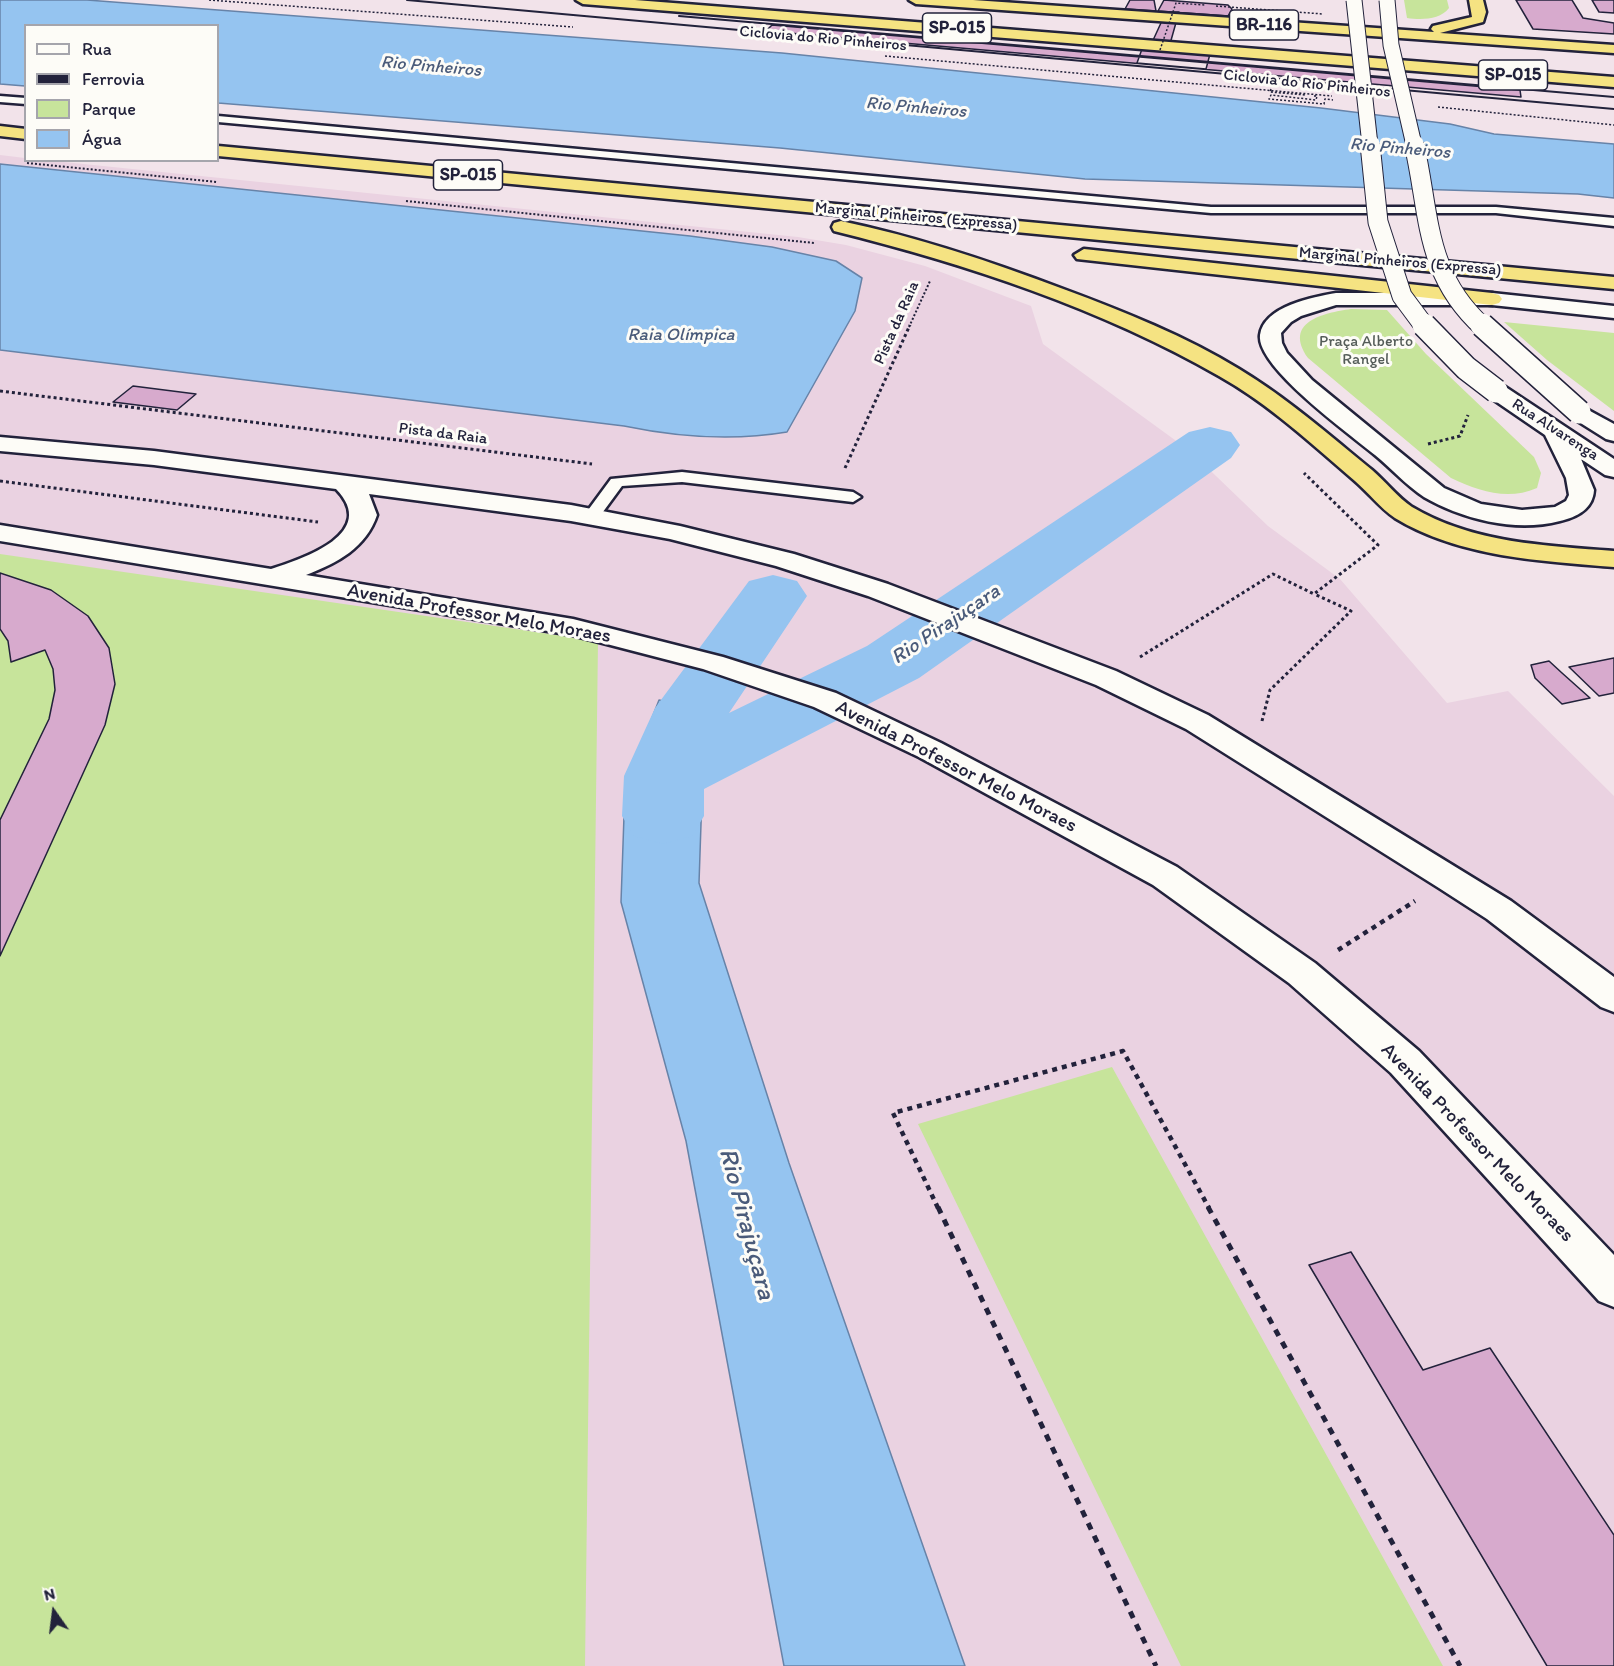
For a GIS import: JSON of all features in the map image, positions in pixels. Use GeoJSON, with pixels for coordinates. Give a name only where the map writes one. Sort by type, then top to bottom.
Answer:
{"type":"FeatureCollection","features":[{"type":"Feature","properties":{"kind":"highway","name":"SP-015"},"geometry":{"type":"LineString","coordinates":[[583,0],[1082,38],[1413,68],[1614,82]]}},
{"type":"Feature","properties":{"kind":"highway","name":"BR-116"},"geometry":{"type":"LineString","coordinates":[[916,0],[1417,35]]}},
{"type":"Feature","properties":{"kind":"highway"},"geometry":{"type":"LineString","coordinates":[[1417,35],[1478,19],[1476,0]]}},
{"type":"Feature","properties":{"kind":"highway"},"geometry":{"type":"LineString","coordinates":[[697,8],[762,6],[932,15],[1000,16]]}},
{"type":"Feature","properties":{"kind":"highway"},"geometry":{"type":"LineString","coordinates":[[898,6],[1000,16],[1614,61]]}},
{"type":"Feature","properties":{"kind":"highway"},"geometry":{"type":"LineString","coordinates":[[1285,12],[1326,29]]}},
{"type":"Feature","properties":{"kind":"highway"},"geometry":{"type":"LineString","coordinates":[[1417,35],[1614,49]]}},
{"type":"Feature","properties":{"kind":"highway"},"geometry":{"type":"LineString","coordinates":[[0,131],[24,134]]}},
{"type":"Feature","properties":{"kind":"highway","name":"Marginal Pinheiros (Expressa)"},"geometry":{"type":"LineString","coordinates":[[219,151],[1614,283]]}},
{"type":"Feature","properties":{"kind":"highway"},"geometry":{"type":"LineString","coordinates":[[719,199],[914,243],[1101,309],[1219,367],[1258,391],[1321,438],[1403,512],[1456,535],[1556,555],[1614,560]]}},
{"type":"Feature","properties":{"kind":"highway"},"geometry":{"type":"LineString","coordinates":[[857,211],[907,230],[976,243]]}},
{"type":"Feature","properties":{"kind":"highway"},"geometry":{"type":"LineString","coordinates":[[1065,253],[1492,299]]}},
{"type":"Feature","properties":{"kind":"main road"},"geometry":{"type":"LineString","coordinates":[[1387,0],[1391,45],[1415,148],[1429,237],[1443,272],[1462,305],[1479,323],[1580,411],[1614,434]]}},
{"type":"Feature","properties":{"kind":"main road","name":"Rua Alvarenga"},"geometry":{"type":"LineString","coordinates":[[1355,8],[1378,222],[1402,296],[1427,330],[1466,368],[1496,391],[1614,470]]}},
{"type":"Feature","properties":{"kind":"main road"},"geometry":{"type":"LineString","coordinates":[[1556,432],[1582,489],[1579,503],[1568,512],[1547,517],[1516,518],[1480,512],[1429,489],[1298,379],[1279,358],[1270,342],[1271,331],[1279,322],[1295,312],[1315,303],[1336,299],[1492,299],[1612,312]]}},
{"type":"Feature","properties":{"kind":"main road"},"geometry":{"type":"LineString","coordinates":[[0,444],[154,458],[342,481],[591,517],[671,531],[784,560],[878,590],[1106,678],[1197,722],[1499,910],[1614,997]]}},
{"type":"Feature","properties":{"kind":"main road"},"geometry":{"type":"LineString","coordinates":[[270,578],[329,556],[348,543],[361,528],[363,503],[357,492],[342,481]]}},
{"type":"Feature","properties":{"kind":"main road","name":"Avenida Professor Melo Moraes"},"geometry":{"type":"LineString","coordinates":[[0,534],[573,627],[712,663],[825,700],[930,750],[1165,876],[1302,973],[1405,1062],[1614,1286]]}},
{"type":"Feature","properties":{"kind":"lane"},"geometry":{"type":"LineString","coordinates":[[0,99],[24,101]]}},
{"type":"Feature","properties":{"kind":"lane"},"geometry":{"type":"LineString","coordinates":[[219,119],[1210,210],[1496,210],[1614,222]]}},
{"type":"Feature","properties":{"kind":"lane"},"geometry":{"type":"LineString","coordinates":[[591,517],[617,482],[682,477],[854,497]]}},
{"type":"Feature","properties":{"kind":"path"},"geometry":{"type":"LineString","coordinates":[[209,0],[573,27]]}},
{"type":"Feature","properties":{"kind":"path"},"geometry":{"type":"LineString","coordinates":[[1160,50],[1176,3],[1205,5]]}},
{"type":"Feature","properties":{"kind":"path"},"geometry":{"type":"LineString","coordinates":[[1216,6],[1355,8]]}},
{"type":"Feature","properties":{"kind":"path","name":"Ciclovia do Rio Pinheiros"},"geometry":{"type":"LineString","coordinates":[[881,55],[1339,96]]}},
{"type":"Feature","properties":{"kind":"path"},"geometry":{"type":"LineString","coordinates":[[1271,89],[1270,92],[1317,96],[1316,100],[1271,95],[1269,99],[1324,104],[1325,99],[1339,100]]}},
{"type":"Feature","properties":{"kind":"path"},"geometry":{"type":"LineString","coordinates":[[1430,106],[1614,125]]}},
{"type":"Feature","properties":{"kind":"path"},"geometry":{"type":"LineString","coordinates":[[24,163],[226,183]]}},
{"type":"Feature","properties":{"kind":"path"},"geometry":{"type":"LineString","coordinates":[[405,201],[821,243]]}},
{"type":"Feature","properties":{"kind":"path","name":"Pista da Raia"},"geometry":{"type":"LineString","coordinates":[[834,468],[846,468],[933,272]]}},
{"type":"Feature","properties":{"kind":"path","name":"Pista da Raia"},"geometry":{"type":"LineString","coordinates":[[0,392],[600,465]]}},
{"type":"Feature","properties":{"kind":"path"},"geometry":{"type":"LineString","coordinates":[[1389,454],[1460,436],[1468,420],[1469,410]]}},
{"type":"Feature","properties":{"kind":"path"},"geometry":{"type":"LineString","coordinates":[[1314,594],[1378,545],[1303,472],[1350,464]]}},
{"type":"Feature","properties":{"kind":"path"},"geometry":{"type":"LineString","coordinates":[[0,481],[361,528]]}},
{"type":"Feature","properties":{"kind":"path"},"geometry":{"type":"LineString","coordinates":[[1106,678],[1273,574],[1351,611],[1270,690],[1252,756]]}},
{"type":"Feature","properties":{"kind":"path"},"geometry":{"type":"LineString","coordinates":[[1302,973],[1451,879]]}},
{"type":"Feature","properties":{"kind":"path"},"geometry":{"type":"LineString","coordinates":[[1156,1666],[893,1113],[1123,1051],[1460,1666]]}},
{"type":"Feature","properties":{"kind":"shaded area"},"geometry":{"type":"Polygon","coordinates":[[[0,155],[24,158],[24,162],[64,162],[798,237],[846,245],[925,266],[1031,306],[1043,344],[1190,451],[1268,526],[1340,579],[1447,703],[1508,691],[1614,796],[1614,1666],[0,1666],[0,155]]]}},
{"type":"Feature","properties":{"kind":"green space"},"geometry":{"type":"Polygon","coordinates":[[[1404,0],[1447,0],[1449,8],[1435,17],[1407,18],[1404,0]]]}},
{"type":"Feature","properties":{"kind":"green space","name":"Praça Alberto Rangel"},"geometry":{"type":"Polygon","coordinates":[[[1351,309],[1387,310],[1426,354],[1534,457],[1541,473],[1537,488],[1515,494],[1493,493],[1451,478],[1308,358],[1300,336],[1303,328],[1318,317],[1351,309]]]}},
{"type":"Feature","properties":{"kind":"green space"},"geometry":{"type":"Polygon","coordinates":[[[1504,322],[1614,333],[1614,411],[1547,360],[1504,322]]]}},
{"type":"Feature","properties":{"kind":"green space"},"geometry":{"type":"Polygon","coordinates":[[[0,554],[598,641],[585,1666],[0,1666],[0,554]]]}},
{"type":"Feature","properties":{"kind":"green space"},"geometry":{"type":"Polygon","coordinates":[[[1112,1067],[1443,1666],[1181,1666],[918,1124],[1112,1067]]]}},
{"type":"Feature","properties":{"kind":"water","name":"Rio Pinheiros"},"geometry":{"type":"Polygon","coordinates":[[[0,0],[87,0],[782,53],[1321,108],[1450,124],[1494,134],[1614,144],[1614,198],[1578,194],[1085,179],[780,148],[219,103],[219,24],[24,24],[24,86],[0,84],[0,0]]]}},
{"type":"Feature","properties":{"kind":"water","name":"Raia Olímpica"},"geometry":{"type":"Polygon","coordinates":[[[0,164],[690,236],[772,247],[836,261],[862,278],[855,311],[787,432],[767,435],[726,437],[664,433],[624,426],[0,350],[0,164]]]}},
{"type":"Feature","properties":{"kind":"water"},"geometry":{"type":"Polygon","coordinates":[[[659,700],[730,716],[703,765],[699,883],[789,1163],[965,1666],[784,1666],[686,1141],[621,902],[625,787],[659,700]]]}},
{"type":"Feature","properties":{"kind":"building"},"geometry":{"type":"Polygon","coordinates":[[[1130,0],[1154,0],[1156,11],[1125,9],[1130,0]]]}},
{"type":"Feature","properties":{"kind":"building"},"geometry":{"type":"Polygon","coordinates":[[[1164,0],[1228,5],[1232,9],[1228,16],[1158,11],[1164,0]]]}},
{"type":"Feature","properties":{"kind":"building"},"geometry":{"type":"Polygon","coordinates":[[[1516,0],[1572,0],[1583,18],[1614,23],[1614,34],[1533,29],[1516,0]]]}},
{"type":"Feature","properties":{"kind":"building"},"geometry":{"type":"Polygon","coordinates":[[[1592,0],[1614,0],[1614,13],[1599,12],[1592,0]]]}},
{"type":"Feature","properties":{"kind":"building"},"geometry":{"type":"Polygon","coordinates":[[[1166,12],[1179,12],[1168,51],[1149,49],[1166,12]]]}},
{"type":"Feature","properties":{"kind":"building"},"geometry":{"type":"Polygon","coordinates":[[[772,25],[1520,90],[1521,97],[766,31],[772,25]]]}},
{"type":"Feature","properties":{"kind":"building"},"geometry":{"type":"Polygon","coordinates":[[[1142,49],[1210,54],[1206,69],[1137,63],[1142,49]]]}},
{"type":"Feature","properties":{"kind":"building"},"geometry":{"type":"Polygon","coordinates":[[[133,386],[196,394],[177,410],[113,402],[133,386]]]}},
{"type":"Feature","properties":{"kind":"building"},"geometry":{"type":"Polygon","coordinates":[[[0,573],[51,590],[88,616],[109,648],[115,684],[105,725],[0,956],[0,820],[49,719],[55,690],[53,669],[45,650],[11,662],[8,641],[0,629],[0,573]]]}},
{"type":"Feature","properties":{"kind":"building"},"geometry":{"type":"Polygon","coordinates":[[[1614,658],[1614,693],[1599,696],[1569,667],[1614,658]]]}},
{"type":"Feature","properties":{"kind":"building"},"geometry":{"type":"Polygon","coordinates":[[[1549,661],[1590,698],[1562,704],[1535,678],[1531,665],[1549,661]]]}},
{"type":"Feature","properties":{"kind":"building"},"geometry":{"type":"Polygon","coordinates":[[[1351,1252],[1423,1370],[1490,1348],[1614,1535],[1614,1666],[1547,1666],[1309,1265],[1351,1252]]]}},
{"type":"Feature","properties":{"kind":"waterway","name":"Rio Pirajuçara"},"geometry":{"type":"LineString","coordinates":[[664,776],[893,662],[1210,445]]}},
{"type":"Feature","properties":{"kind":"waterway","name":"Rio Pirajuçara"},"geometry":{"type":"LineString","coordinates":[[664,776],[693,708],[773,596]]}},
{"type":"Feature","properties":{"kind":"waterway","name":"Rio Pirajuçara"},"geometry":{"type":"LineString","coordinates":[[663,816],[664,776]]}},
{"type":"Feature","properties":{"kind":"railway"},"geometry":{"type":"LineString","coordinates":[[407,0],[1614,109]]}},
{"type":"Feature","properties":{"kind":"railway"},"geometry":{"type":"LineString","coordinates":[[679,16],[1614,97]]}}]}
